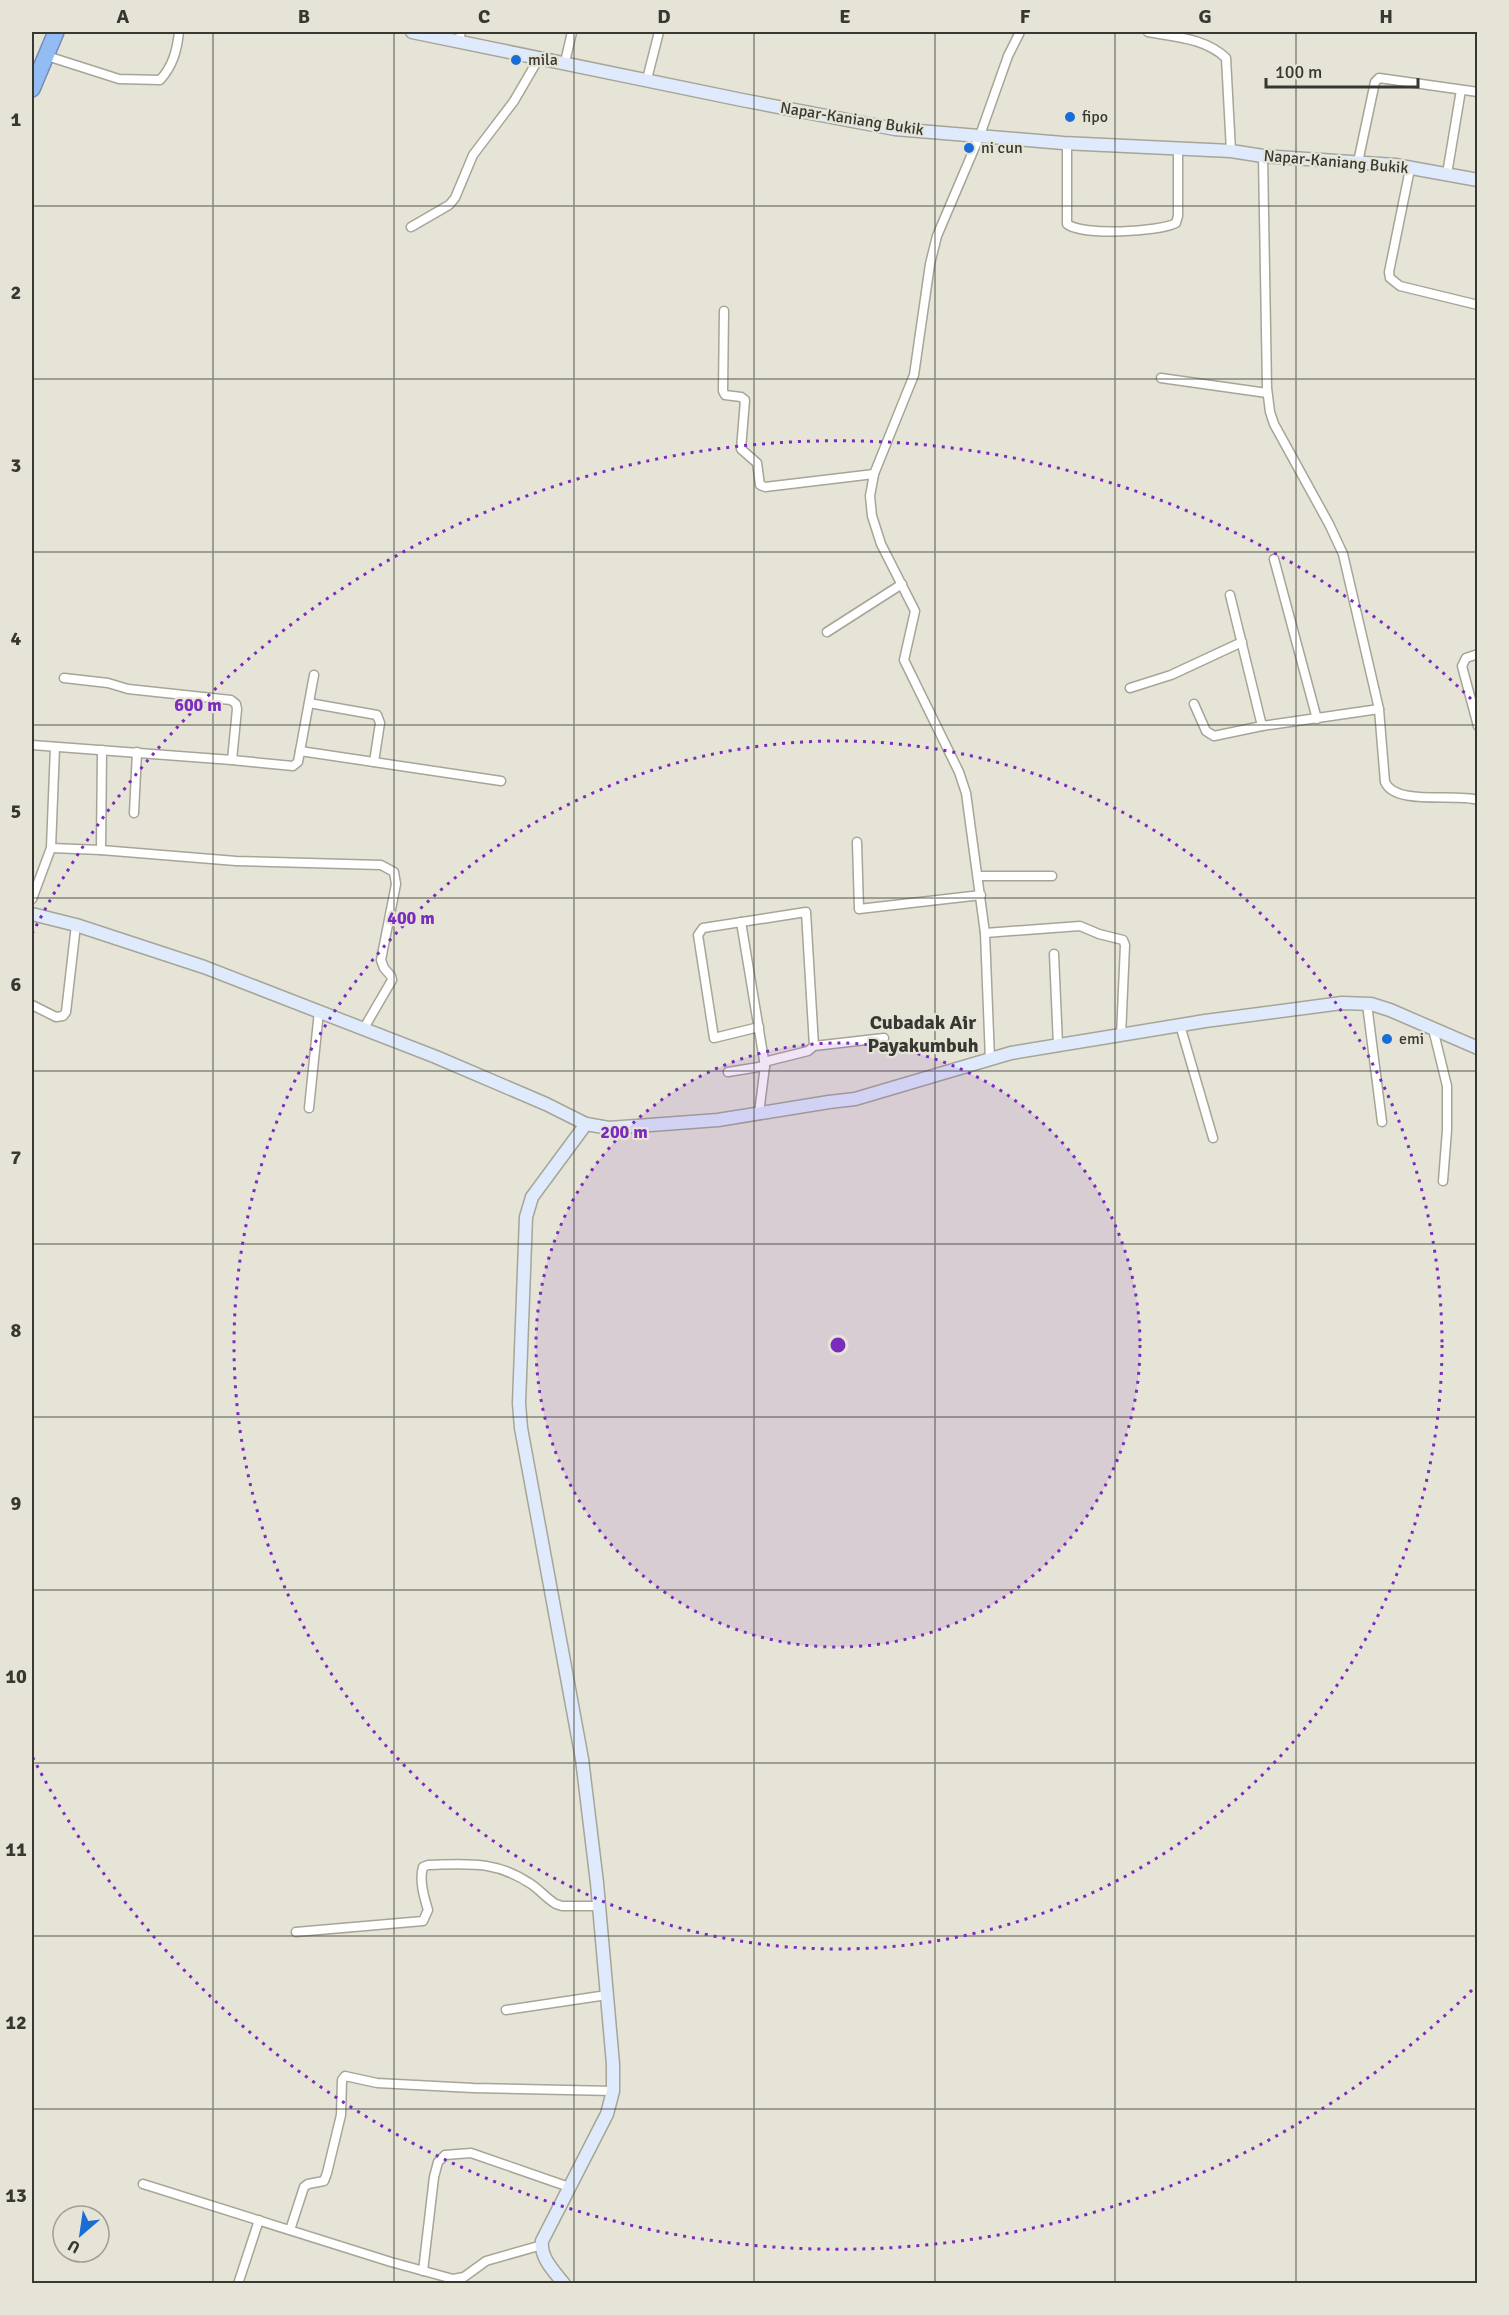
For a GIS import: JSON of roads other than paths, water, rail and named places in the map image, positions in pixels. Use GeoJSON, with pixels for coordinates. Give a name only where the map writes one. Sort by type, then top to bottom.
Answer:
{"type":"FeatureCollection","features":[{"type":"Feature","properties":{"kind":"highway"},"geometry":{"type":"LineString","coordinates":[[32,86],[56,32]]}},
{"type":"Feature","properties":{"kind":"street"},"geometry":{"type":"LineString","coordinates":[[47,56],[119,79],[160,80],[171,65],[179,32]]}},
{"type":"Feature","properties":{"kind":"street","name":"Napar-Kaniang Bukik"},"geometry":{"type":"LineString","coordinates":[[412,32],[460,36],[539,58],[854,122],[918,131],[1067,143],[1231,151],[1263,156],[1395,165],[1478,180]]}},
{"type":"Feature","properties":{"kind":"street"},"geometry":{"type":"LineString","coordinates":[[565,63],[572,32]]}},
{"type":"Feature","properties":{"kind":"street"},"geometry":{"type":"LineString","coordinates":[[647,79],[659,32]]}},
{"type":"Feature","properties":{"kind":"street"},"geometry":{"type":"LineString","coordinates":[[990,1060],[986,933],[963,783],[904,660],[915,611],[881,544],[872,516],[870,496],[874,474],[914,375],[930,264],[937,236],[980,135],[1008,56],[1020,32]]}},
{"type":"Feature","properties":{"kind":"street"},"geometry":{"type":"LineString","coordinates":[[1148,32],[1195,41],[1216,48],[1226,57],[1231,151]]}},
{"type":"Feature","properties":{"kind":"street"},"geometry":{"type":"LineString","coordinates":[[411,227],[443,211],[455,198],[473,155],[514,101],[539,58]]}},
{"type":"Feature","properties":{"kind":"street"},"geometry":{"type":"LineString","coordinates":[[1358,162],[1375,82],[1379,78],[1478,92]]}},
{"type":"Feature","properties":{"kind":"street"},"geometry":{"type":"LineString","coordinates":[[1446,174],[1461,90]]}},
{"type":"Feature","properties":{"kind":"street"},"geometry":{"type":"LineString","coordinates":[[1067,143],[1068,224],[1077,229],[1112,232],[1176,223],[1178,216],[1178,148]]}},
{"type":"Feature","properties":{"kind":"street"},"geometry":{"type":"LineString","coordinates":[[1263,156],[1267,393],[1270,412],[1274,424],[1337,540],[1342,554],[1379,709],[1385,782],[1391,791],[1403,795],[1478,800]]}},
{"type":"Feature","properties":{"kind":"street"},"geometry":{"type":"LineString","coordinates":[[1410,169],[1389,272],[1390,278],[1400,286],[1478,305]]}},
{"type":"Feature","properties":{"kind":"street"},"geometry":{"type":"LineString","coordinates":[[724,310],[723,391],[725,395],[741,397],[745,400],[741,449],[757,463],[760,485],[765,487],[874,474]]}},
{"type":"Feature","properties":{"kind":"street"},"geometry":{"type":"LineString","coordinates":[[1161,378],[1267,393]]}},
{"type":"Feature","properties":{"kind":"street"},"geometry":{"type":"LineString","coordinates":[[1274,559],[1317,719]]}},
{"type":"Feature","properties":{"kind":"street"},"geometry":{"type":"LineString","coordinates":[[827,632],[902,584]]}},
{"type":"Feature","properties":{"kind":"street"},"geometry":{"type":"LineString","coordinates":[[1230,595],[1262,726]]}},
{"type":"Feature","properties":{"kind":"street"},"geometry":{"type":"LineString","coordinates":[[1131,688],[1171,675],[1242,642]]}},
{"type":"Feature","properties":{"kind":"street"},"geometry":{"type":"LineString","coordinates":[[1478,654],[1466,658],[1462,666],[1478,726]]}},
{"type":"Feature","properties":{"kind":"street"},"geometry":{"type":"LineString","coordinates":[[32,745],[293,766],[298,762],[314,675]]}},
{"type":"Feature","properties":{"kind":"street"},"geometry":{"type":"LineString","coordinates":[[64,678],[108,682],[128,689],[231,700],[236,704],[237,709],[232,760]]}},
{"type":"Feature","properties":{"kind":"street"},"geometry":{"type":"LineString","coordinates":[[309,703],[377,715],[380,723],[374,762]]}},
{"type":"Feature","properties":{"kind":"street"},"geometry":{"type":"LineString","coordinates":[[1194,704],[1206,731],[1212,736],[1262,726],[1379,709]]}},
{"type":"Feature","properties":{"kind":"street"},"geometry":{"type":"LineString","coordinates":[[32,899],[51,848],[56,747]]}},
{"type":"Feature","properties":{"kind":"street"},"geometry":{"type":"LineString","coordinates":[[101,850],[102,750]]}},
{"type":"Feature","properties":{"kind":"street"},"geometry":{"type":"LineString","coordinates":[[300,751],[501,781]]}},
{"type":"Feature","properties":{"kind":"street"},"geometry":{"type":"LineString","coordinates":[[134,813],[137,753]]}},
{"type":"Feature","properties":{"kind":"street"},"geometry":{"type":"LineString","coordinates":[[857,842],[859,909],[981,895]]}},
{"type":"Feature","properties":{"kind":"street"},"geometry":{"type":"LineString","coordinates":[[51,848],[236,861],[388,867],[394,872],[396,884],[381,960],[392,980],[364,1029]]}},
{"type":"Feature","properties":{"kind":"street"},"geometry":{"type":"LineString","coordinates":[[978,876],[1052,876]]}},
{"type":"Feature","properties":{"kind":"street"},"geometry":{"type":"LineString","coordinates":[[759,1027],[714,1038],[698,935],[703,928],[806,912],[814,1046]]}},
{"type":"Feature","properties":{"kind":"street"},"geometry":{"type":"LineString","coordinates":[[32,914],[204,967],[364,1029],[536,1100],[586,1124],[609,1128],[718,1120],[855,1099],[1011,1053],[1180,1025],[1342,1003],[1367,1004],[1390,1010],[1478,1048]]}},
{"type":"Feature","properties":{"kind":"street"},"geometry":{"type":"LineString","coordinates":[[741,922],[765,1064],[759,1113]]}},
{"type":"Feature","properties":{"kind":"street"},"geometry":{"type":"LineString","coordinates":[[32,1005],[56,1017],[63,1016],[66,1012],[76,926]]}},
{"type":"Feature","properties":{"kind":"street"},"geometry":{"type":"LineString","coordinates":[[986,933],[1080,926],[1123,940],[1125,945],[1121,1036]]}},
{"type":"Feature","properties":{"kind":"street"},"geometry":{"type":"LineString","coordinates":[[1054,954],[1058,1045]]}},
{"type":"Feature","properties":{"kind":"street"},"geometry":{"type":"LineString","coordinates":[[1367,1004],[1382,1122]]}},
{"type":"Feature","properties":{"kind":"street"},"geometry":{"type":"LineString","coordinates":[[309,1108],[319,1011]]}},
{"type":"Feature","properties":{"kind":"street"},"geometry":{"type":"LineString","coordinates":[[1180,1025],[1213,1138]]}},
{"type":"Feature","properties":{"kind":"street"},"geometry":{"type":"LineString","coordinates":[[1433,1029],[1446,1086],[1447,1130],[1443,1181]]}},
{"type":"Feature","properties":{"kind":"street"},"geometry":{"type":"LineString","coordinates":[[728,1072],[808,1051],[814,1046],[884,1038]]}},
{"type":"Feature","properties":{"kind":"street"},"geometry":{"type":"LineString","coordinates":[[564,2283],[543,2253],[544,2237],[607,2114],[613,2091],[614,2064],[582,1759],[520,1418],[525,1217],[532,1197],[586,1124]]}},
{"type":"Feature","properties":{"kind":"street"},"geometry":{"type":"LineString","coordinates":[[296,1932],[423,1921],[428,1910],[422,1872],[423,1867],[428,1865],[484,1864],[521,1878],[556,1904],[599,1906]]}},
{"type":"Feature","properties":{"kind":"street"},"geometry":{"type":"LineString","coordinates":[[506,2010],[607,1995]]}},
{"type":"Feature","properties":{"kind":"street"},"geometry":{"type":"LineString","coordinates":[[290,2230],[304,2187],[324,2181],[327,2173],[341,2115],[341,2084],[344,2076],[377,2083],[613,2091]]}},
{"type":"Feature","properties":{"kind":"street"},"geometry":{"type":"LineString","coordinates":[[423,2271],[434,2177],[438,2162],[445,2155],[465,2153],[477,2155],[569,2187]]}},
{"type":"Feature","properties":{"kind":"street"},"geometry":{"type":"LineString","coordinates":[[143,2184],[453,2279],[460,2279],[486,2260],[543,2253]]}},
{"type":"Feature","properties":{"kind":"street"},"geometry":{"type":"LineString","coordinates":[[238,2283],[259,2220]]}},
{"type":"Feature","properties":{"kind":"place","name":"mila"},"geometry":{"type":"Point","coordinates":[516,60]}},
{"type":"Feature","properties":{"kind":"place","name":"fipo"},"geometry":{"type":"Point","coordinates":[1070,117]}},
{"type":"Feature","properties":{"kind":"place","name":"ni cun"},"geometry":{"type":"Point","coordinates":[969,148]}},
{"type":"Feature","properties":{"kind":"place","name":"emi"},"geometry":{"type":"Point","coordinates":[1387,1039]}},
{"type":"Feature","properties":{"kind":"district","name":"Cubadak Air Payakumbuh"},"geometry":{"type":"Point","coordinates":[923,1034]}}]}
